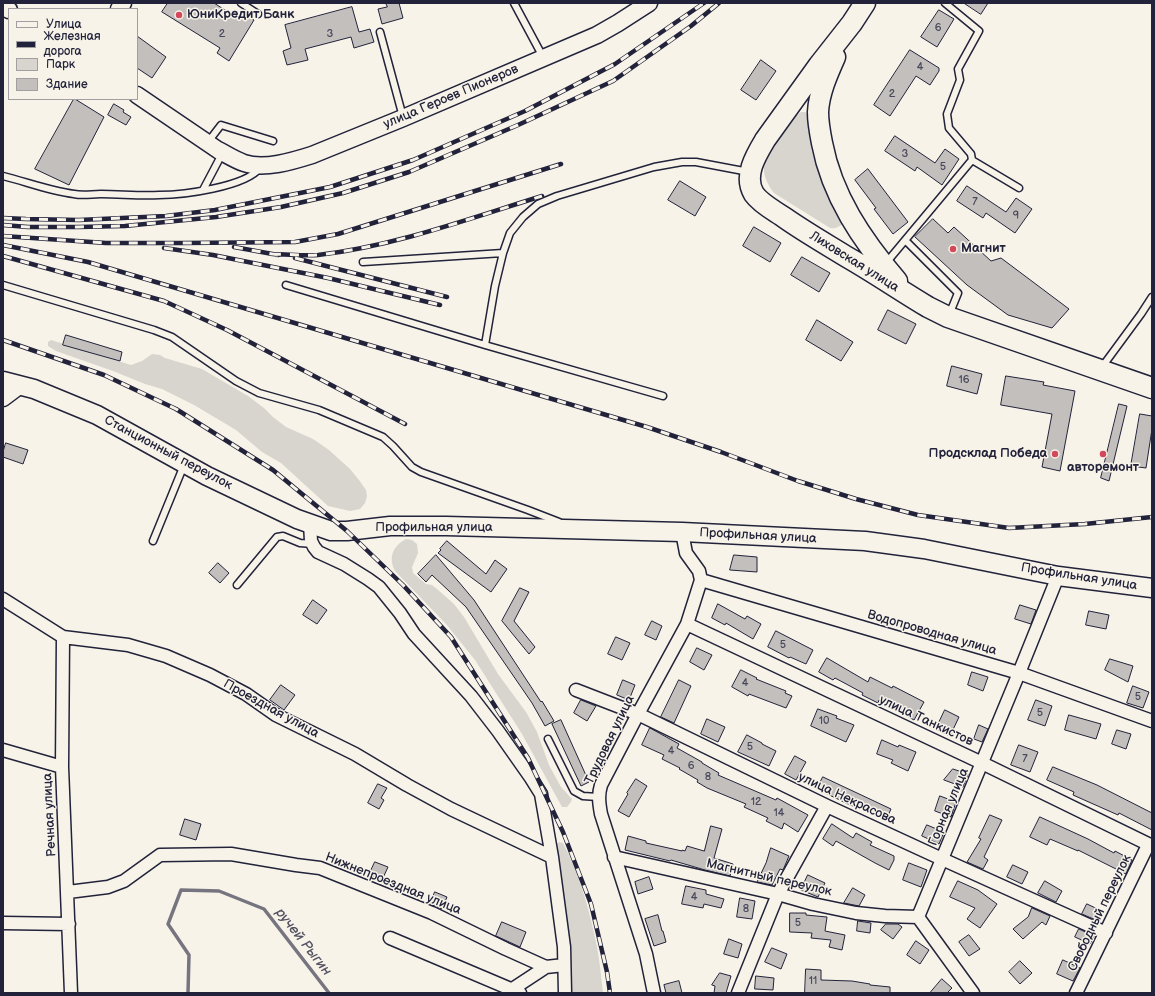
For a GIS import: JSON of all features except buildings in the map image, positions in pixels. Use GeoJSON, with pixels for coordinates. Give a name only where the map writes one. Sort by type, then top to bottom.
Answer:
{"type":"FeatureCollection","features":[{"type":"Feature","properties":{"kind":"main road"},"geometry":{"type":"LineString","coordinates":[[750,172],[754,160],[765,140],[826,55],[852,23],[865,3]]}},
{"type":"Feature","properties":{"kind":"main road"},"geometry":{"type":"LineString","coordinates":[[852,23],[824,82],[820,99],[818,114],[824,156],[834,185],[854,225],[884,266],[910,296]]}},
{"type":"Feature","properties":{"kind":"main road"},"geometry":{"type":"LineString","coordinates":[[793,102],[807,103],[813,107],[818,114]]}},
{"type":"Feature","properties":{"kind":"main road","name":"Лиховская улица"},"geometry":{"type":"LineString","coordinates":[[750,172],[750,184],[754,194],[762,202],[799,228],[928,307],[948,317],[1152,388]]}},
{"type":"Feature","properties":{"kind":"main road"},"geometry":{"type":"LineString","coordinates":[[826,244],[841,240],[854,225]]}},
{"type":"Feature","properties":{"kind":"main road","name":"Станционный переулок"},"geometry":{"type":"LineString","coordinates":[[11,383],[57,398],[97,415],[207,476],[297,519],[331,531]]}},
{"type":"Feature","properties":{"kind":"main road","name":"Профильная улица"},"geometry":{"type":"LineString","coordinates":[[331,531],[347,531],[390,526],[682,532],[865,541],[924,549],[1058,576],[1152,588]]}},
{"type":"Feature","properties":{"kind":"street","name":"улица Героев Пионеров"},"geometry":{"type":"LineString","coordinates":[[138,96],[223,152],[245,163],[262,165],[280,164],[312,155],[403,118],[597,35],[649,3]]}},
{"type":"Feature","properties":{"kind":"street"},"geometry":{"type":"LineString","coordinates":[[3,398],[11,383]]}},
{"type":"Feature","properties":{"kind":"street"},"geometry":{"type":"LineString","coordinates":[[310,524],[311,541],[318,552],[344,564],[379,587],[400,613],[414,634],[479,706],[541,794],[552,857],[564,946],[565,993]]}},
{"type":"Feature","properties":{"kind":"street"},"geometry":{"type":"LineString","coordinates":[[682,532],[686,553],[699,571],[701,580]]}},
{"type":"Feature","properties":{"kind":"street","name":"Горная улица"},"geometry":{"type":"LineString","coordinates":[[918,917],[1058,576]]}},
{"type":"Feature","properties":{"kind":"street","name":"Трудовая улица"},"geometry":{"type":"LineString","coordinates":[[654,993],[646,954],[614,857],[601,814],[598,797],[601,785],[687,624],[701,580]]}},
{"type":"Feature","properties":{"kind":"street","name":"Водопроводная улица"},"geometry":{"type":"LineString","coordinates":[[701,580],[1019,673],[1152,721]]}},
{"type":"Feature","properties":{"kind":"street","name":"Проездная улица"},"geometry":{"type":"LineString","coordinates":[[3,599],[63,637],[128,645],[166,656],[210,675],[246,694],[276,715],[355,754],[407,785],[552,857]]}},
{"type":"Feature","properties":{"kind":"street","name":"улица Танкистов"},"geometry":{"type":"LineString","coordinates":[[687,624],[982,763],[1150,846]]}},
{"type":"Feature","properties":{"kind":"street","name":"Речная улица"},"geometry":{"type":"LineString","coordinates":[[63,637],[62,767],[71,993]]}},
{"type":"Feature","properties":{"kind":"street","name":"улица Некрасова"},"geometry":{"type":"LineString","coordinates":[[576,690],[638,714],[827,806],[1106,933]]}},
{"type":"Feature","properties":{"kind":"street"},"geometry":{"type":"LineString","coordinates":[[3,750],[62,767]]}},
{"type":"Feature","properties":{"kind":"street"},"geometry":{"type":"LineString","coordinates":[[738,993],[778,894],[827,806]]}},
{"type":"Feature","properties":{"kind":"street","name":"Свободный переулок"},"geometry":{"type":"LineString","coordinates":[[1076,993],[1150,846]]}},
{"type":"Feature","properties":{"kind":"street","name":"Нижнепроездная улица"},"geometry":{"type":"LineString","coordinates":[[68,892],[108,887],[124,881],[160,855],[231,854],[320,868],[432,913],[546,967]]}},
{"type":"Feature","properties":{"kind":"street","name":"Магнитный переулок"},"geometry":{"type":"LineString","coordinates":[[614,857],[856,913],[918,917]]}},
{"type":"Feature","properties":{"kind":"street"},"geometry":{"type":"LineString","coordinates":[[918,917],[973,993]]}},
{"type":"Feature","properties":{"kind":"street"},"geometry":{"type":"LineString","coordinates":[[3,923],[69,924]]}},
{"type":"Feature","properties":{"kind":"street"},"geometry":{"type":"LineString","coordinates":[[390,938],[515,991],[546,967],[564,965]]}},
{"type":"Feature","properties":{"kind":"lane"},"geometry":{"type":"LineString","coordinates":[[241,3],[258,14]]}},
{"type":"Feature","properties":{"kind":"lane"},"geometry":{"type":"LineString","coordinates":[[514,3],[543,58]]}},
{"type":"Feature","properties":{"kind":"lane"},"geometry":{"type":"LineString","coordinates":[[945,3],[979,31],[958,69],[960,80],[947,114],[949,128],[971,154],[972,160],[1018,188]]}},
{"type":"Feature","properties":{"kind":"lane"},"geometry":{"type":"LineString","coordinates":[[380,32],[403,118]]}},
{"type":"Feature","properties":{"kind":"lane"},"geometry":{"type":"LineString","coordinates":[[208,142],[221,125],[273,141]]}},
{"type":"Feature","properties":{"kind":"lane"},"geometry":{"type":"LineString","coordinates":[[202,190],[223,152]]}},
{"type":"Feature","properties":{"kind":"lane"},"geometry":{"type":"LineString","coordinates":[[884,266],[972,160]]}},
{"type":"Feature","properties":{"kind":"lane"},"geometry":{"type":"LineString","coordinates":[[485,345],[495,286],[503,253],[510,233],[523,217],[538,204],[557,196],[654,167],[682,162],[703,163],[750,172]]}},
{"type":"Feature","properties":{"kind":"lane"},"geometry":{"type":"LineString","coordinates":[[3,176],[76,195],[159,195],[177,194],[229,184],[250,176],[262,165]]}},
{"type":"Feature","properties":{"kind":"lane"},"geometry":{"type":"LineString","coordinates":[[905,240],[958,293],[948,317]]}},
{"type":"Feature","properties":{"kind":"lane"},"geometry":{"type":"LineString","coordinates":[[363,262],[503,253]]}},
{"type":"Feature","properties":{"kind":"lane"},"geometry":{"type":"LineString","coordinates":[[3,285],[154,330],[172,338],[236,381],[259,393],[319,410],[383,437],[394,446],[412,467],[421,472],[528,510],[577,530]]}},
{"type":"Feature","properties":{"kind":"lane"},"geometry":{"type":"LineString","coordinates":[[286,285],[485,345],[663,396]]}},
{"type":"Feature","properties":{"kind":"lane"},"geometry":{"type":"LineString","coordinates":[[1100,370],[1152,297]]}},
{"type":"Feature","properties":{"kind":"lane"},"geometry":{"type":"LineString","coordinates":[[153,541],[185,463]]}},
{"type":"Feature","properties":{"kind":"lane"},"geometry":{"type":"LineString","coordinates":[[237,585],[277,537],[283,536],[300,542],[312,544]]}},
{"type":"Feature","properties":{"kind":"lane"},"geometry":{"type":"LineString","coordinates":[[548,740],[574,792],[583,796],[598,797]]}},
{"type":"Feature","properties":{"kind":"green space"},"geometry":{"type":"Polygon","coordinates":[[[801,112],[808,114],[844,223],[836,228],[830,228],[774,193],[765,178],[765,162],[773,147],[791,122],[801,112]]]}},
{"type":"Feature","properties":{"kind":"green space"},"geometry":{"type":"Polygon","coordinates":[[[51,340],[131,365],[142,361],[152,354],[160,355],[165,358],[202,369],[248,396],[286,427],[313,439],[329,450],[350,469],[366,490],[367,496],[365,503],[360,509],[350,511],[328,506],[281,463],[262,452],[236,430],[194,405],[162,389],[56,351],[48,346],[48,342],[51,340]]]}},
{"type":"Feature","properties":{"kind":"green space"},"geometry":{"type":"Polygon","coordinates":[[[406,539],[412,540],[417,544],[418,553],[412,567],[413,573],[426,584],[432,585],[454,604],[464,617],[498,674],[526,712],[537,732],[549,765],[561,787],[572,799],[567,807],[562,807],[522,734],[475,660],[446,624],[395,571],[392,561],[393,552],[398,545],[406,539]]]}},
{"type":"Feature","properties":{"kind":"green space"},"geometry":{"type":"Polygon","coordinates":[[[559,842],[563,843],[569,855],[588,907],[598,953],[603,993],[571,993],[568,949],[556,845],[559,842]]]}},
{"type":"Feature","properties":{"kind":"waterway","name":"ручей Рыгин"},"geometry":{"type":"LineString","coordinates":[[188,993],[189,955],[168,924],[181,890],[219,891],[264,909],[329,993]]}},
{"type":"Feature","properties":{"kind":"railway"},"geometry":{"type":"LineString","coordinates":[[3,218],[79,220],[166,216],[215,210],[330,187],[413,160],[525,111],[615,64],[704,3]]}},
{"type":"Feature","properties":{"kind":"railway"},"geometry":{"type":"LineString","coordinates":[[3,225],[28,227],[125,226],[216,217],[281,207],[343,193],[409,172],[518,125],[613,81],[691,26],[719,3]]}},
{"type":"Feature","properties":{"kind":"railway"},"geometry":{"type":"LineString","coordinates":[[3,236],[106,243],[295,242],[338,234],[561,164]]}},
{"type":"Feature","properties":{"kind":"railway"},"geometry":{"type":"LineString","coordinates":[[272,254],[318,255],[375,245],[431,231],[542,196]]}},
{"type":"Feature","properties":{"kind":"railway"},"geometry":{"type":"LineString","coordinates":[[3,245],[88,262],[647,427],[721,452],[798,481],[856,499],[918,515],[1009,528],[1085,524],[1152,517]]}},
{"type":"Feature","properties":{"kind":"railway"},"geometry":{"type":"LineString","coordinates":[[234,247],[278,255]]}},
{"type":"Feature","properties":{"kind":"railway"},"geometry":{"type":"LineString","coordinates":[[164,248],[213,255],[328,278],[440,305]]}},
{"type":"Feature","properties":{"kind":"railway"},"geometry":{"type":"LineString","coordinates":[[3,256],[164,301],[227,330],[405,424]]}},
{"type":"Feature","properties":{"kind":"railway"},"geometry":{"type":"LineString","coordinates":[[295,258],[447,297]]}},
{"type":"Feature","properties":{"kind":"railway"},"geometry":{"type":"LineString","coordinates":[[3,340],[104,375],[176,409],[273,470],[347,531],[403,585],[451,637],[528,758],[563,832],[591,904],[607,972],[610,993]]}},
{"type":"Feature","properties":{"kind":"place","name":"ЮниКредит Банк"},"geometry":{"type":"Point","coordinates":[179,15]}},
{"type":"Feature","properties":{"kind":"place","name":"Магнит"},"geometry":{"type":"Point","coordinates":[953,249]}},
{"type":"Feature","properties":{"kind":"place","name":"Продсклад Победа"},"geometry":{"type":"Point","coordinates":[1055,454]}},
{"type":"Feature","properties":{"kind":"place","name":"авторемонт"},"geometry":{"type":"Point","coordinates":[1103,454]}}]}
